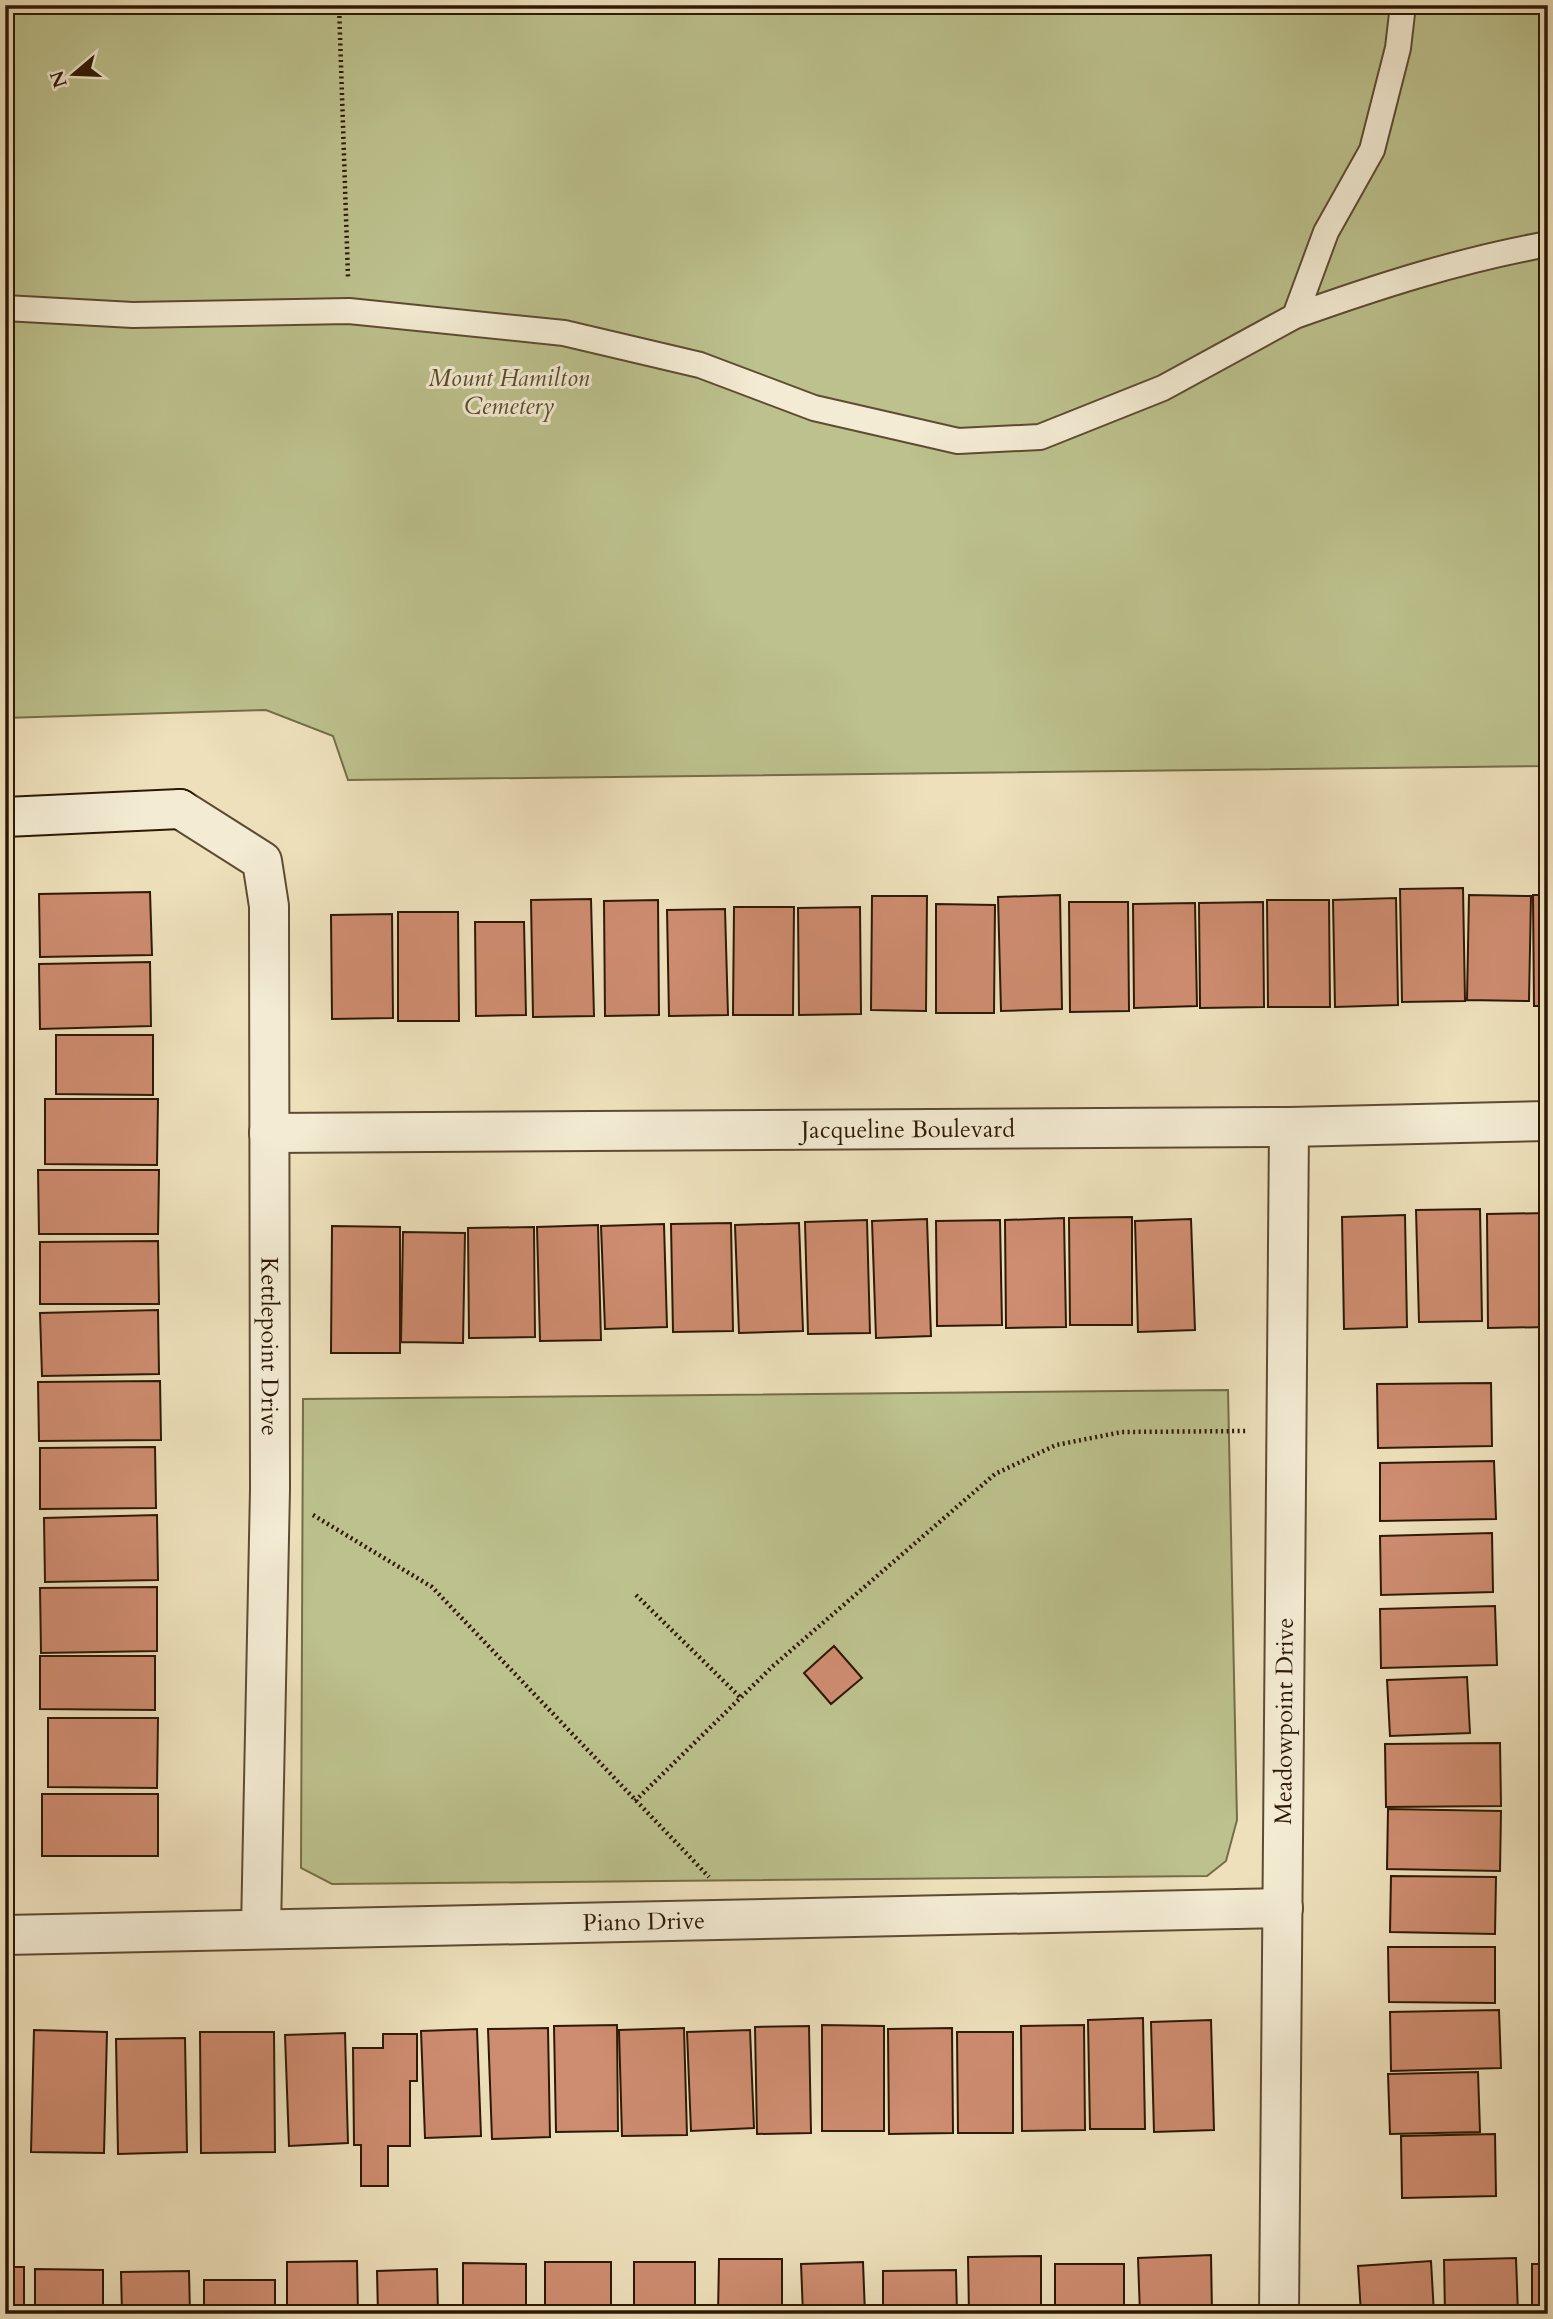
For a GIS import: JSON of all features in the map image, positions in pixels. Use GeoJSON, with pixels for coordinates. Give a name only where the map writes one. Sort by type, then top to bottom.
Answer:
{"type":"FeatureCollection","features":[{"type":"Feature","properties":{"kind":"street","name":"Kettlepoint Drive"},"geometry":{"type":"LineString","coordinates":[[5,817],[180,810],[262,861],[269,906],[271,1489],[261,1929]]}},
{"type":"Feature","properties":{"kind":"street","name":"Jacqueline Boulevard"},"geometry":{"type":"LineString","coordinates":[[269,1133],[1289,1127],[1548,1121]]}},
{"type":"Feature","properties":{"kind":"street","name":"Meadowpoint Drive"},"geometry":{"type":"LineString","coordinates":[[1279,2314],[1289,1127]]}},
{"type":"Feature","properties":{"kind":"street","name":"Piano Drive"},"geometry":{"type":"LineString","coordinates":[[5,1935],[1283,1908]]}},
{"type":"Feature","properties":{"kind":"lane"},"geometry":{"type":"LineString","coordinates":[[1294,316],[1326,232],[1372,150],[1398,48],[1403,5]]}},
{"type":"Feature","properties":{"kind":"lane"},"geometry":{"type":"LineString","coordinates":[[5,308],[133,316],[349,311],[564,333],[700,365],[814,408],[958,441],[1040,436],[1163,387],[1294,316],[1371,289],[1487,255],[1548,244]]}},
{"type":"Feature","properties":{"kind":"path"},"geometry":{"type":"LineString","coordinates":[[339,5],[349,311]]}},
{"type":"Feature","properties":{"kind":"path"},"geometry":{"type":"LineString","coordinates":[[635,1801],[773,1666],[995,1474],[1056,1445],[1122,1432],[1287,1431]]}},
{"type":"Feature","properties":{"kind":"path"},"geometry":{"type":"LineString","coordinates":[[271,1489],[432,1587],[748,1919]]}},
{"type":"Feature","properties":{"kind":"path"},"geometry":{"type":"LineString","coordinates":[[636,1595],[741,1698]]}},
{"type":"Feature","properties":{"kind":"green space","name":"Mount Hamilton Cemetery"},"geometry":{"type":"Polygon","coordinates":[[[5,5],[1548,5],[1548,766],[348,780],[333,736],[266,710],[5,718],[5,5]]]}},
{"type":"Feature","properties":{"kind":"green space"},"geometry":{"type":"Polygon","coordinates":[[[1228,1390],[1237,1820],[1226,1861],[1207,1876],[332,1884],[301,1868],[303,1399],[1228,1390]]]}},
{"type":"Feature","properties":{"kind":"building"},"geometry":{"type":"Polygon","coordinates":[[[1463,888],[1465,1001],[1402,1002],[1400,889],[1463,888]]]}},
{"type":"Feature","properties":{"kind":"building"},"geometry":{"type":"Polygon","coordinates":[[[150,892],[152,955],[40,957],[39,894],[150,892]]]}},
{"type":"Feature","properties":{"kind":"building"},"geometry":{"type":"Polygon","coordinates":[[[1060,895],[1062,1009],[1001,1011],[998,897],[1060,895]]]}},
{"type":"Feature","properties":{"kind":"building"},"geometry":{"type":"Polygon","coordinates":[[[1469,895],[1531,896],[1529,1001],[1467,1000],[1469,895]]]}},
{"type":"Feature","properties":{"kind":"building"},"geometry":{"type":"Polygon","coordinates":[[[1533,895],[1548,895],[1548,1006],[1534,1006],[1533,895]]]}},
{"type":"Feature","properties":{"kind":"building"},"geometry":{"type":"Polygon","coordinates":[[[872,896],[927,896],[926,1011],[871,1010],[872,896]]]}},
{"type":"Feature","properties":{"kind":"building"},"geometry":{"type":"Polygon","coordinates":[[[1396,898],[1398,1005],[1335,1007],[1333,900],[1396,898]]]}},
{"type":"Feature","properties":{"kind":"building"},"geometry":{"type":"Polygon","coordinates":[[[591,899],[594,1016],[533,1017],[531,900],[591,899]]]}},
{"type":"Feature","properties":{"kind":"building"},"geometry":{"type":"Polygon","coordinates":[[[658,900],[659,1015],[605,1016],[604,901],[658,900]]]}},
{"type":"Feature","properties":{"kind":"building"},"geometry":{"type":"Polygon","coordinates":[[[1267,900],[1329,900],[1330,1007],[1268,1007],[1267,900]]]}},
{"type":"Feature","properties":{"kind":"building"},"geometry":{"type":"Polygon","coordinates":[[[1069,902],[1128,902],[1129,1011],[1070,1012],[1069,902]]]}},
{"type":"Feature","properties":{"kind":"building"},"geometry":{"type":"Polygon","coordinates":[[[1263,902],[1264,1007],[1200,1008],[1199,903],[1263,902]]]}},
{"type":"Feature","properties":{"kind":"building"},"geometry":{"type":"Polygon","coordinates":[[[1195,903],[1197,1006],[1134,1008],[1133,904],[1195,903]]]}},
{"type":"Feature","properties":{"kind":"building"},"geometry":{"type":"Polygon","coordinates":[[[936,904],[995,905],[994,1013],[936,1013],[936,904]]]}},
{"type":"Feature","properties":{"kind":"building"},"geometry":{"type":"Polygon","coordinates":[[[734,907],[794,907],[793,1015],[733,1015],[734,907]]]}},
{"type":"Feature","properties":{"kind":"building"},"geometry":{"type":"Polygon","coordinates":[[[860,907],[861,1014],[799,1015],[798,908],[860,907]]]}},
{"type":"Feature","properties":{"kind":"building"},"geometry":{"type":"Polygon","coordinates":[[[725,909],[728,1015],[669,1016],[667,910],[725,909]]]}},
{"type":"Feature","properties":{"kind":"building"},"geometry":{"type":"Polygon","coordinates":[[[398,912],[458,912],[459,1021],[398,1021],[398,912]]]}},
{"type":"Feature","properties":{"kind":"building"},"geometry":{"type":"Polygon","coordinates":[[[392,914],[393,1018],[332,1019],[331,915],[392,914]]]}},
{"type":"Feature","properties":{"kind":"building"},"geometry":{"type":"Polygon","coordinates":[[[475,922],[524,922],[526,1015],[476,1016],[475,922]]]}},
{"type":"Feature","properties":{"kind":"building"},"geometry":{"type":"Polygon","coordinates":[[[150,962],[151,1026],[40,1029],[39,964],[150,962]]]}},
{"type":"Feature","properties":{"kind":"building"},"geometry":{"type":"Polygon","coordinates":[[[56,1035],[153,1035],[153,1095],[56,1094],[56,1035]]]}},
{"type":"Feature","properties":{"kind":"building"},"geometry":{"type":"Polygon","coordinates":[[[45,1099],[158,1099],[157,1165],[45,1164],[45,1099]]]}},
{"type":"Feature","properties":{"kind":"building"},"geometry":{"type":"Polygon","coordinates":[[[38,1170],[159,1170],[158,1234],[39,1234],[38,1170]]]}},
{"type":"Feature","properties":{"kind":"building"},"geometry":{"type":"Polygon","coordinates":[[[1480,1209],[1482,1321],[1419,1322],[1416,1210],[1480,1209]]]}},
{"type":"Feature","properties":{"kind":"building"},"geometry":{"type":"Polygon","coordinates":[[[1547,1213],[1548,1327],[1488,1328],[1487,1214],[1547,1213]]]}},
{"type":"Feature","properties":{"kind":"building"},"geometry":{"type":"Polygon","coordinates":[[[1405,1215],[1407,1327],[1344,1329],[1342,1217],[1405,1215]]]}},
{"type":"Feature","properties":{"kind":"building"},"geometry":{"type":"Polygon","coordinates":[[[1132,1217],[1132,1325],[1070,1325],[1069,1218],[1132,1217]]]}},
{"type":"Feature","properties":{"kind":"building"},"geometry":{"type":"Polygon","coordinates":[[[1064,1218],[1066,1327],[1006,1328],[1005,1220],[1064,1218]]]}},
{"type":"Feature","properties":{"kind":"building"},"geometry":{"type":"Polygon","coordinates":[[[927,1219],[931,1336],[876,1338],[872,1221],[927,1219]]]}},
{"type":"Feature","properties":{"kind":"building"},"geometry":{"type":"Polygon","coordinates":[[[1191,1219],[1195,1330],[1138,1332],[1135,1221],[1191,1219]]]}},
{"type":"Feature","properties":{"kind":"building"},"geometry":{"type":"Polygon","coordinates":[[[867,1220],[870,1333],[808,1334],[805,1222],[867,1220]]]}},
{"type":"Feature","properties":{"kind":"building"},"geometry":{"type":"Polygon","coordinates":[[[1000,1220],[1002,1325],[937,1326],[936,1221],[1000,1220]]]}},
{"type":"Feature","properties":{"kind":"building"},"geometry":{"type":"Polygon","coordinates":[[[731,1223],[733,1331],[673,1332],[671,1224],[731,1223]]]}},
{"type":"Feature","properties":{"kind":"building"},"geometry":{"type":"Polygon","coordinates":[[[799,1223],[803,1331],[739,1333],[735,1225],[799,1223]]]}},
{"type":"Feature","properties":{"kind":"building"},"geometry":{"type":"Polygon","coordinates":[[[664,1224],[667,1327],[605,1329],[601,1226],[664,1224]]]}},
{"type":"Feature","properties":{"kind":"building"},"geometry":{"type":"Polygon","coordinates":[[[598,1225],[601,1340],[540,1341],[537,1227],[598,1225]]]}},
{"type":"Feature","properties":{"kind":"building"},"geometry":{"type":"Polygon","coordinates":[[[332,1226],[400,1227],[400,1353],[331,1353],[332,1226]]]}},
{"type":"Feature","properties":{"kind":"building"},"geometry":{"type":"Polygon","coordinates":[[[534,1227],[535,1337],[469,1338],[468,1228],[534,1227]]]}},
{"type":"Feature","properties":{"kind":"building"},"geometry":{"type":"Polygon","coordinates":[[[403,1232],[465,1233],[463,1343],[401,1342],[403,1232]]]}},
{"type":"Feature","properties":{"kind":"building"},"geometry":{"type":"Polygon","coordinates":[[[158,1241],[159,1304],[40,1304],[40,1242],[158,1241]]]}},
{"type":"Feature","properties":{"kind":"building"},"geometry":{"type":"Polygon","coordinates":[[[158,1310],[159,1374],[42,1376],[40,1313],[158,1310]]]}},
{"type":"Feature","properties":{"kind":"building"},"geometry":{"type":"Polygon","coordinates":[[[160,1381],[161,1440],[39,1441],[38,1382],[160,1381]]]}},
{"type":"Feature","properties":{"kind":"building"},"geometry":{"type":"Polygon","coordinates":[[[1491,1383],[1492,1446],[1378,1448],[1377,1384],[1491,1383]]]}},
{"type":"Feature","properties":{"kind":"building"},"geometry":{"type":"Polygon","coordinates":[[[155,1447],[156,1508],[40,1509],[40,1448],[155,1447]]]}},
{"type":"Feature","properties":{"kind":"building"},"geometry":{"type":"Polygon","coordinates":[[[1494,1461],[1496,1519],[1380,1521],[1380,1463],[1494,1461]]]}},
{"type":"Feature","properties":{"kind":"building"},"geometry":{"type":"Polygon","coordinates":[[[157,1515],[158,1580],[45,1582],[44,1518],[157,1515]]]}},
{"type":"Feature","properties":{"kind":"building"},"geometry":{"type":"Polygon","coordinates":[[[1492,1533],[1493,1592],[1381,1595],[1380,1536],[1492,1533]]]}},
{"type":"Feature","properties":{"kind":"building"},"geometry":{"type":"Polygon","coordinates":[[[157,1587],[157,1651],[41,1653],[40,1588],[157,1587]]]}},
{"type":"Feature","properties":{"kind":"building"},"geometry":{"type":"Polygon","coordinates":[[[1495,1606],[1497,1665],[1381,1668],[1380,1609],[1495,1606]]]}},
{"type":"Feature","properties":{"kind":"building"},"geometry":{"type":"Polygon","coordinates":[[[834,1646],[862,1678],[831,1704],[804,1673],[834,1646]]]}},
{"type":"Feature","properties":{"kind":"building"},"geometry":{"type":"Polygon","coordinates":[[[40,1656],[155,1656],[155,1710],[40,1709],[40,1656]]]}},
{"type":"Feature","properties":{"kind":"building"},"geometry":{"type":"Polygon","coordinates":[[[1467,1677],[1470,1733],[1390,1736],[1387,1680],[1467,1677]]]}},
{"type":"Feature","properties":{"kind":"building"},"geometry":{"type":"Polygon","coordinates":[[[48,1718],[158,1718],[157,1788],[48,1787],[48,1718]]]}},
{"type":"Feature","properties":{"kind":"building"},"geometry":{"type":"Polygon","coordinates":[[[1500,1743],[1501,1806],[1386,1807],[1385,1744],[1500,1743]]]}},
{"type":"Feature","properties":{"kind":"building"},"geometry":{"type":"Polygon","coordinates":[[[42,1794],[158,1794],[158,1856],[42,1856],[42,1794]]]}},
{"type":"Feature","properties":{"kind":"building"},"geometry":{"type":"Polygon","coordinates":[[[1388,1809],[1501,1811],[1500,1871],[1387,1869],[1388,1809]]]}},
{"type":"Feature","properties":{"kind":"building"},"geometry":{"type":"Polygon","coordinates":[[[1391,1876],[1496,1877],[1495,1934],[1390,1932],[1391,1876]]]}},
{"type":"Feature","properties":{"kind":"building"},"geometry":{"type":"Polygon","coordinates":[[[1388,1947],[1495,1947],[1495,2003],[1389,2002],[1388,1947]]]}},
{"type":"Feature","properties":{"kind":"building"},"geometry":{"type":"Polygon","coordinates":[[[1499,2010],[1501,2068],[1391,2071],[1390,2012],[1499,2010]]]}},
{"type":"Feature","properties":{"kind":"building"},"geometry":{"type":"Polygon","coordinates":[[[1143,2018],[1145,2129],[1090,2129],[1088,2020],[1143,2018]]]}},
{"type":"Feature","properties":{"kind":"building"},"geometry":{"type":"Polygon","coordinates":[[[1211,2020],[1214,2130],[1154,2132],[1151,2022],[1211,2020]]]}},
{"type":"Feature","properties":{"kind":"building"},"geometry":{"type":"Polygon","coordinates":[[[617,2025],[618,2131],[556,2132],[554,2026],[617,2025]]]}},
{"type":"Feature","properties":{"kind":"building"},"geometry":{"type":"Polygon","coordinates":[[[822,2025],[884,2026],[884,2131],[822,2131],[822,2025]]]}},
{"type":"Feature","properties":{"kind":"building"},"geometry":{"type":"Polygon","coordinates":[[[1084,2025],[1085,2130],[1022,2131],[1021,2026],[1084,2025]]]}},
{"type":"Feature","properties":{"kind":"building"},"geometry":{"type":"Polygon","coordinates":[[[809,2026],[811,2133],[757,2134],[755,2027],[809,2026]]]}},
{"type":"Feature","properties":{"kind":"building"},"geometry":{"type":"Polygon","coordinates":[[[548,2028],[550,2137],[492,2139],[488,2029],[548,2028]]]}},
{"type":"Feature","properties":{"kind":"building"},"geometry":{"type":"Polygon","coordinates":[[[684,2028],[687,2135],[622,2136],[619,2030],[684,2028]]]}},
{"type":"Feature","properties":{"kind":"building"},"geometry":{"type":"Polygon","coordinates":[[[952,2028],[953,2133],[889,2134],[888,2029],[952,2028]]]}},
{"type":"Feature","properties":{"kind":"building"},"geometry":{"type":"Polygon","coordinates":[[[477,2029],[481,2136],[425,2138],[421,2031],[477,2029]]]}},
{"type":"Feature","properties":{"kind":"building"},"geometry":{"type":"Polygon","coordinates":[[[34,2030],[107,2032],[104,2153],[31,2152],[34,2030]]]}},
{"type":"Feature","properties":{"kind":"building"},"geometry":{"type":"Polygon","coordinates":[[[750,2030],[754,2128],[691,2131],[687,2032],[750,2030]]]}},
{"type":"Feature","properties":{"kind":"building"},"geometry":{"type":"Polygon","coordinates":[[[200,2032],[274,2032],[275,2152],[201,2153],[200,2032]]]}},
{"type":"Feature","properties":{"kind":"building"},"geometry":{"type":"Polygon","coordinates":[[[957,2032],[1013,2032],[1013,2133],[958,2133],[957,2032]]]}},
{"type":"Feature","properties":{"kind":"building"},"geometry":{"type":"Polygon","coordinates":[[[5,2033],[12,2033],[11,2153],[5,2153],[5,2033]]]}},
{"type":"Feature","properties":{"kind":"building"},"geometry":{"type":"Polygon","coordinates":[[[345,2033],[348,2143],[289,2146],[285,2035],[345,2033]]]}},
{"type":"Feature","properties":{"kind":"building"},"geometry":{"type":"Polygon","coordinates":[[[383,2034],[417,2034],[417,2081],[410,2081],[410,2146],[388,2146],[388,2186],[361,2186],[361,2145],[354,2145],[353,2048],[383,2048],[383,2034]]]}},
{"type":"Feature","properties":{"kind":"building"},"geometry":{"type":"Polygon","coordinates":[[[185,2038],[187,2152],[118,2154],[116,2039],[185,2038]]]}},
{"type":"Feature","properties":{"kind":"building"},"geometry":{"type":"Polygon","coordinates":[[[1478,2072],[1480,2132],[1390,2134],[1388,2074],[1478,2072]]]}},
{"type":"Feature","properties":{"kind":"building"},"geometry":{"type":"Polygon","coordinates":[[[1495,2134],[1496,2196],[1402,2198],[1401,2136],[1495,2134]]]}},
{"type":"Feature","properties":{"kind":"building"},"geometry":{"type":"Polygon","coordinates":[[[1211,2255],[1212,2314],[1140,2314],[1138,2258],[1211,2255]]]}},
{"type":"Feature","properties":{"kind":"building"},"geometry":{"type":"Polygon","coordinates":[[[1041,2256],[1041,2314],[969,2314],[968,2257],[1041,2256]]]}},
{"type":"Feature","properties":{"kind":"building"},"geometry":{"type":"Polygon","coordinates":[[[1516,2258],[1518,2314],[1445,2314],[1444,2260],[1516,2258]]]}},
{"type":"Feature","properties":{"kind":"building"},"geometry":{"type":"Polygon","coordinates":[[[719,2259],[782,2259],[782,2314],[718,2314],[719,2259]]]}},
{"type":"Feature","properties":{"kind":"building"},"geometry":{"type":"Polygon","coordinates":[[[357,2261],[358,2314],[287,2314],[287,2262],[357,2261]]]}},
{"type":"Feature","properties":{"kind":"building"},"geometry":{"type":"Polygon","coordinates":[[[1431,2261],[1434,2314],[1361,2314],[1358,2266],[1431,2261]]]}},
{"type":"Feature","properties":{"kind":"building"},"geometry":{"type":"Polygon","coordinates":[[[545,2262],[611,2262],[611,2314],[545,2314],[545,2262]]]}},
{"type":"Feature","properties":{"kind":"building"},"geometry":{"type":"Polygon","coordinates":[[[634,2262],[695,2262],[695,2314],[634,2314],[634,2262]]]}},
{"type":"Feature","properties":{"kind":"building"},"geometry":{"type":"Polygon","coordinates":[[[863,2262],[865,2314],[803,2314],[801,2264],[863,2262]]]}},
{"type":"Feature","properties":{"kind":"building"},"geometry":{"type":"Polygon","coordinates":[[[463,2263],[526,2264],[526,2314],[463,2314],[463,2263]]]}},
{"type":"Feature","properties":{"kind":"building"},"geometry":{"type":"Polygon","coordinates":[[[1055,2264],[1124,2264],[1124,2314],[1055,2314],[1055,2264]]]}},
{"type":"Feature","properties":{"kind":"building"},"geometry":{"type":"Polygon","coordinates":[[[1532,2264],[1548,2264],[1548,2314],[1532,2314],[1532,2264]]]}},
{"type":"Feature","properties":{"kind":"building"},"geometry":{"type":"Polygon","coordinates":[[[5,2267],[24,2267],[24,2314],[5,2314],[5,2267]]]}},
{"type":"Feature","properties":{"kind":"building"},"geometry":{"type":"Polygon","coordinates":[[[35,2269],[103,2270],[103,2314],[35,2314],[35,2269]]]}},
{"type":"Feature","properties":{"kind":"building"},"geometry":{"type":"Polygon","coordinates":[[[437,2269],[438,2314],[378,2314],[377,2271],[437,2269]]]}},
{"type":"Feature","properties":{"kind":"building"},"geometry":{"type":"Polygon","coordinates":[[[956,2270],[957,2314],[883,2314],[883,2271],[956,2270]]]}},
{"type":"Feature","properties":{"kind":"building"},"geometry":{"type":"Polygon","coordinates":[[[189,2271],[190,2314],[122,2314],[121,2272],[189,2271]]]}},
{"type":"Feature","properties":{"kind":"building"},"geometry":{"type":"Polygon","coordinates":[[[204,2280],[275,2280],[275,2314],[204,2314],[204,2280]]]}}]}
